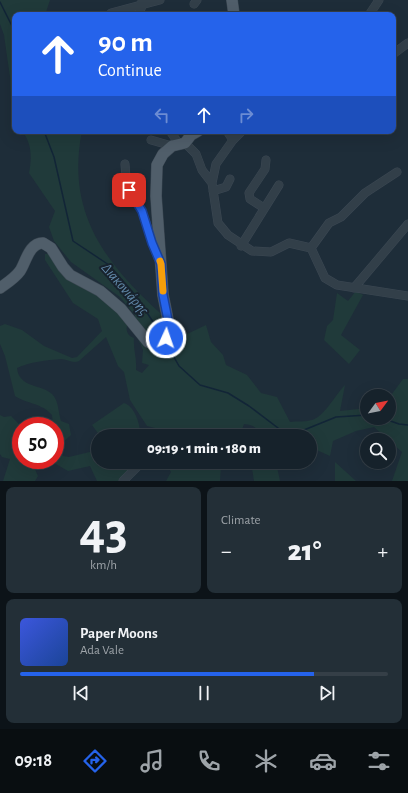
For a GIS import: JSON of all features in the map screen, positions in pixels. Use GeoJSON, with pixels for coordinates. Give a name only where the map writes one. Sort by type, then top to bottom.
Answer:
{"type":"FeatureCollection","features":[{"type":"Feature","properties":{"kind":"main road"},"geometry":{"type":"LineString","coordinates":[[232,0],[234,12]]}},
{"type":"Feature","properties":{"kind":"main road"},"geometry":{"type":"LineString","coordinates":[[0,288],[19,272],[32,247],[40,243],[44,243],[52,250],[70,275],[100,291],[121,309],[132,321],[144,339],[152,343],[163,339],[170,330],[163,295],[156,196],[157,165],[163,154],[179,145],[193,134]]}},
{"type":"Feature","properties":{"kind":"street"},"geometry":{"type":"LineString","coordinates":[[114,12],[142,2],[160,0]]}},
{"type":"Feature","properties":{"kind":"street"},"geometry":{"type":"LineString","coordinates":[[371,12],[379,0]]}},
{"type":"Feature","properties":{"kind":"street"},"geometry":{"type":"LineString","coordinates":[[140,12],[142,2]]}},
{"type":"Feature","properties":{"kind":"street"},"geometry":{"type":"LineString","coordinates":[[396,52],[408,43]]}},
{"type":"Feature","properties":{"kind":"street"},"geometry":{"type":"LineString","coordinates":[[172,134],[179,145]]}},
{"type":"Feature","properties":{"kind":"street"},"geometry":{"type":"LineString","coordinates":[[229,134],[232,140]]}},
{"type":"Feature","properties":{"kind":"street"},"geometry":{"type":"LineString","coordinates":[[239,134],[232,140],[216,164],[212,187],[218,223],[228,235],[241,246],[252,252],[271,252],[289,243],[311,248]]}},
{"type":"Feature","properties":{"kind":"street"},"geometry":{"type":"LineString","coordinates":[[151,140],[179,145],[196,154],[202,170],[212,187]]}},
{"type":"Feature","properties":{"kind":"street"},"geometry":{"type":"LineString","coordinates":[[264,208],[250,199],[250,193],[265,169],[266,160]]}},
{"type":"Feature","properties":{"kind":"street"},"geometry":{"type":"LineString","coordinates":[[125,164],[129,190],[142,211],[152,243],[161,264]]}},
{"type":"Feature","properties":{"kind":"street"},"geometry":{"type":"LineString","coordinates":[[311,248],[329,223],[341,217],[364,193],[397,172]]}},
{"type":"Feature","properties":{"kind":"street"},"geometry":{"type":"LineString","coordinates":[[212,187],[226,187],[230,179]]}},
{"type":"Feature","properties":{"kind":"street"},"geometry":{"type":"LineString","coordinates":[[241,246],[279,185]]}},
{"type":"Feature","properties":{"kind":"street"},"geometry":{"type":"LineString","coordinates":[[354,288],[408,224]]}},
{"type":"Feature","properties":{"kind":"street"},"geometry":{"type":"LineString","coordinates":[[311,248],[325,278],[337,285],[408,296]]}},
{"type":"Feature","properties":{"kind":"street"},"geometry":{"type":"LineString","coordinates":[[123,481],[135,469]]}},
{"type":"Feature","properties":{"kind":"green space"},"geometry":{"type":"Polygon","coordinates":[[[0,0],[50,0],[46,12],[12,12],[12,107],[10,77],[4,35],[0,24],[0,0]]]}},
{"type":"Feature","properties":{"kind":"green space"},"geometry":{"type":"Polygon","coordinates":[[[24,134],[82,134],[78,164],[81,195],[89,222],[102,247],[118,270],[138,292],[185,335],[206,325],[211,342],[223,355],[226,365],[247,375],[261,393],[277,397],[290,422],[312,420],[321,415],[345,385],[340,411],[360,409],[360,425],[396,425],[396,389],[403,379],[408,379],[408,481],[392,481],[402,452],[396,447],[396,433],[381,433],[374,427],[356,431],[333,441],[330,456],[317,450],[317,429],[257,429],[250,425],[244,424],[242,429],[155,429],[147,426],[130,400],[124,372],[118,366],[106,337],[79,361],[74,362],[61,359],[33,363],[17,368],[22,379],[26,382],[52,394],[57,403],[60,417],[52,417],[52,415],[44,408],[15,396],[5,356],[0,344],[0,326],[5,324],[22,330],[44,346],[72,358],[77,357],[102,331],[98,319],[73,303],[45,260],[45,254],[49,254],[101,294],[128,323],[127,332],[134,338],[136,370],[142,373],[149,365],[142,363],[143,350],[135,332],[135,315],[120,297],[71,262],[54,241],[49,227],[55,211],[29,173],[31,162],[28,141],[24,134]]]}},
{"type":"Feature","properties":{"kind":"green space"},"geometry":{"type":"Polygon","coordinates":[[[356,291],[363,295],[341,335],[360,350],[349,364],[324,340],[327,326],[333,320],[337,293],[348,301],[356,291]]]}},
{"type":"Feature","properties":{"kind":"green space"},"geometry":{"type":"Polygon","coordinates":[[[124,403],[134,412],[139,429],[95,429],[92,425],[124,403]]]}},
{"type":"Feature","properties":{"kind":"green space"},"geometry":{"type":"Polygon","coordinates":[[[0,415],[4,417],[11,416],[12,469],[35,469],[38,476],[35,481],[3,481],[10,459],[2,457],[0,454],[0,415]]]}},
{"type":"Feature","properties":{"kind":"green space"},"geometry":{"type":"Polygon","coordinates":[[[64,422],[69,424],[71,435],[64,441],[64,422]]]}},
{"type":"Feature","properties":{"kind":"green space"},"geometry":{"type":"Polygon","coordinates":[[[91,452],[91,468],[90,466],[68,471],[64,469],[64,456],[69,457],[91,452]]]}},
{"type":"Feature","properties":{"kind":"green space"},"geometry":{"type":"Polygon","coordinates":[[[335,462],[356,481],[335,481],[335,462]]]}},
{"type":"Feature","properties":{"kind":"green space"},"geometry":{"type":"Polygon","coordinates":[[[91,469],[131,469],[120,481],[97,481],[91,469]]]}},
{"type":"Feature","properties":{"kind":"green space"},"geometry":{"type":"Polygon","coordinates":[[[169,469],[221,469],[220,481],[166,481],[171,472],[169,469]]]}},
{"type":"Feature","properties":{"kind":"green space"},"geometry":{"type":"Polygon","coordinates":[[[252,469],[277,469],[280,481],[254,481],[252,469]]]}},
{"type":"Feature","properties":{"kind":"waterway","name":"Διακονιάρης"},"geometry":{"type":"LineString","coordinates":[[0,2],[12,26]]}},
{"type":"Feature","properties":{"kind":"waterway","name":"Διακονιάρης"},"geometry":{"type":"LineString","coordinates":[[45,134],[54,157],[73,241],[109,265],[136,296],[161,334]]}},
{"type":"Feature","properties":{"kind":"waterway","name":"Διακονιάρης"},"geometry":{"type":"LineString","coordinates":[[166,343],[179,366],[200,385],[228,393],[249,406],[282,431],[304,430],[336,417],[360,415]]}},
{"type":"Feature","properties":{"kind":"waterway","name":"Διακονιάρης"},"geometry":{"type":"LineString","coordinates":[[396,423],[408,425]]}},
{"type":"Feature","properties":{"kind":"slow traffic"},"geometry":{"type":"LineString","coordinates":[[160,261],[163,291]]}},
{"type":"Feature","properties":{"kind":"route"},"geometry":{"type":"LineString","coordinates":[[129,190],[138,202],[142,211],[152,243],[161,264],[163,295],[170,330],[166,338]]}}]}
